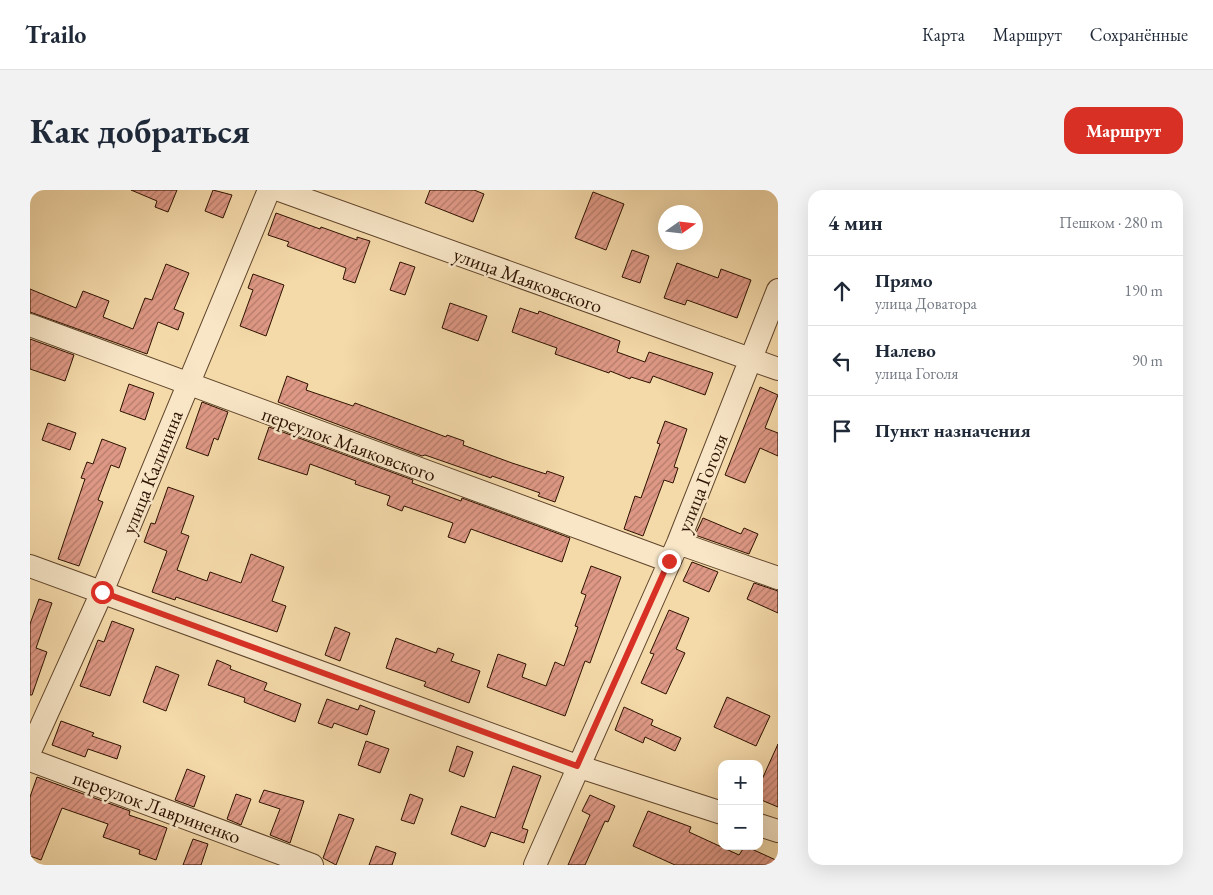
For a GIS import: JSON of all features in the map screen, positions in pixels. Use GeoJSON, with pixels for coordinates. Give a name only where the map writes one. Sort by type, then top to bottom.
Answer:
{"type":"FeatureCollection","features":[{"type":"Feature","properties":{"kind":"street","name":"улица Калинина"},"geometry":{"type":"LineString","coordinates":[[30,752],[102,592],[269,190]]}},
{"type":"Feature","properties":{"kind":"street","name":"улица Маяковского"},"geometry":{"type":"LineString","coordinates":[[279,190],[778,370]]}},
{"type":"Feature","properties":{"kind":"street","name":"улица Гоголя"},"geometry":{"type":"LineString","coordinates":[[535,865],[577,766],[674,552],[778,290]]}},
{"type":"Feature","properties":{"kind":"street","name":"переулок Маяковского"},"geometry":{"type":"LineString","coordinates":[[30,325],[188,385],[674,552],[778,578]]}},
{"type":"Feature","properties":{"kind":"street"},"geometry":{"type":"LineString","coordinates":[[30,566],[577,766],[718,812]]}},
{"type":"Feature","properties":{"kind":"street","name":"переулок Лавриненко"},"geometry":{"type":"LineString","coordinates":[[30,760],[312,865]]}},
{"type":"Feature","properties":{"kind":"street"},"geometry":{"type":"LineString","coordinates":[[763,826],[778,831]]}},
{"type":"Feature","properties":{"kind":"building"},"geometry":{"type":"Polygon","coordinates":[[[131,190],[177,190],[168,212],[155,207],[157,201],[131,190]]]}},
{"type":"Feature","properties":{"kind":"building"},"geometry":{"type":"Polygon","coordinates":[[[213,190],[232,195],[223,218],[205,211],[213,190]]]}},
{"type":"Feature","properties":{"kind":"building"},"geometry":{"type":"Polygon","coordinates":[[[430,190],[474,190],[484,194],[473,222],[425,203],[430,190]]]}},
{"type":"Feature","properties":{"kind":"building"},"geometry":{"type":"Polygon","coordinates":[[[593,192],[624,204],[606,250],[575,238],[593,192]]]}},
{"type":"Feature","properties":{"kind":"building"},"geometry":{"type":"Polygon","coordinates":[[[276,213],[320,229],[321,227],[357,240],[357,237],[370,241],[355,283],[343,279],[346,268],[287,246],[289,242],[268,235],[276,213]]]}},
{"type":"Feature","properties":{"kind":"building"},"geometry":{"type":"Polygon","coordinates":[[[632,250],[649,256],[640,283],[622,277],[632,250]]]}},
{"type":"Feature","properties":{"kind":"building"},"geometry":{"type":"Polygon","coordinates":[[[400,262],[415,267],[405,295],[390,290],[400,262]]]}},
{"type":"Feature","properties":{"kind":"building"},"geometry":{"type":"Polygon","coordinates":[[[677,263],[718,278],[721,269],[751,280],[737,318],[687,300],[685,305],[664,298],[677,263]]]}},
{"type":"Feature","properties":{"kind":"building"},"geometry":{"type":"Polygon","coordinates":[[[166,264],[189,273],[174,309],[184,313],[178,330],[158,322],[147,354],[30,312],[30,289],[76,308],[83,291],[109,301],[103,317],[133,329],[145,298],[152,300],[166,264]]]}},
{"type":"Feature","properties":{"kind":"building"},"geometry":{"type":"Polygon","coordinates":[[[253,274],[284,285],[266,336],[240,326],[253,290],[248,288],[253,274]]]}},
{"type":"Feature","properties":{"kind":"building"},"geometry":{"type":"Polygon","coordinates":[[[450,303],[487,316],[478,341],[442,328],[450,303]]]}},
{"type":"Feature","properties":{"kind":"building"},"geometry":{"type":"Polygon","coordinates":[[[520,308],[538,314],[539,311],[620,341],[617,352],[645,362],[649,352],[713,373],[705,395],[653,376],[650,383],[631,377],[630,379],[555,354],[557,348],[512,332],[520,308]]]}},
{"type":"Feature","properties":{"kind":"building"},"geometry":{"type":"Polygon","coordinates":[[[30,339],[74,355],[65,381],[30,369],[30,339]]]}},
{"type":"Feature","properties":{"kind":"building"},"geometry":{"type":"Polygon","coordinates":[[[287,376],[308,384],[306,390],[353,406],[355,403],[446,437],[447,435],[464,441],[463,445],[512,463],[546,474],[547,471],[564,477],[555,502],[538,496],[540,493],[492,476],[491,478],[425,455],[422,456],[278,402],[287,376]]]}},
{"type":"Feature","properties":{"kind":"building"},"geometry":{"type":"Polygon","coordinates":[[[129,384],[154,393],[145,420],[120,411],[129,384]]]}},
{"type":"Feature","properties":{"kind":"building"},"geometry":{"type":"Polygon","coordinates":[[[760,387],[778,395],[765,428],[778,433],[778,456],[760,448],[745,483],[725,475],[760,387]]]}},
{"type":"Feature","properties":{"kind":"building"},"geometry":{"type":"Polygon","coordinates":[[[202,402],[228,412],[218,440],[214,438],[208,456],[186,448],[202,402]]]}},
{"type":"Feature","properties":{"kind":"building"},"geometry":{"type":"Polygon","coordinates":[[[665,421],[687,429],[674,467],[678,468],[673,483],[664,480],[643,536],[624,529],[635,496],[641,498],[660,444],[657,443],[665,421]]]}},
{"type":"Feature","properties":{"kind":"building"},"geometry":{"type":"Polygon","coordinates":[[[48,423],[76,433],[70,450],[42,440],[48,423]]]}},
{"type":"Feature","properties":{"kind":"building"},"geometry":{"type":"Polygon","coordinates":[[[269,427],[413,480],[412,483],[461,501],[462,498],[570,538],[562,562],[471,529],[465,543],[448,537],[453,523],[404,506],[402,511],[387,505],[390,496],[355,484],[356,481],[310,464],[307,475],[258,459],[269,427]]]}},
{"type":"Feature","properties":{"kind":"building"},"geometry":{"type":"Polygon","coordinates":[[[102,439],[126,448],[119,468],[111,465],[98,500],[103,502],[79,566],[58,559],[85,479],[81,478],[87,462],[93,464],[102,439]]]}},
{"type":"Feature","properties":{"kind":"building"},"geometry":{"type":"Polygon","coordinates":[[[168,487],[194,496],[181,533],[189,536],[177,570],[207,581],[210,572],[241,583],[251,554],[284,567],[272,601],[286,606],[277,632],[176,597],[175,600],[152,592],[167,551],[144,542],[151,523],[155,524],[168,487]]]}},
{"type":"Feature","properties":{"kind":"building"},"geometry":{"type":"Polygon","coordinates":[[[703,518],[741,534],[744,528],[758,534],[749,554],[695,535],[703,518]]]}},
{"type":"Feature","properties":{"kind":"building"},"geometry":{"type":"Polygon","coordinates":[[[692,562],[718,572],[709,592],[683,581],[692,562]]]}},
{"type":"Feature","properties":{"kind":"building"},"geometry":{"type":"Polygon","coordinates":[[[591,566],[621,577],[590,663],[585,661],[565,716],[487,687],[498,654],[526,664],[522,677],[546,686],[555,662],[564,666],[578,627],[575,626],[586,595],[581,593],[591,566]]]}},
{"type":"Feature","properties":{"kind":"building"},"geometry":{"type":"Polygon","coordinates":[[[754,583],[778,591],[778,613],[747,599],[754,583]]]}},
{"type":"Feature","properties":{"kind":"building"},"geometry":{"type":"Polygon","coordinates":[[[39,599],[52,603],[36,648],[47,652],[32,695],[30,695],[30,624],[39,599]]]}},
{"type":"Feature","properties":{"kind":"building"},"geometry":{"type":"Polygon","coordinates":[[[669,610],[689,618],[676,649],[685,653],[666,694],[641,683],[654,654],[650,653],[669,610]]]}},
{"type":"Feature","properties":{"kind":"building"},"geometry":{"type":"Polygon","coordinates":[[[112,621],[134,629],[110,696],[80,686],[98,640],[104,642],[112,621]]]}},
{"type":"Feature","properties":{"kind":"building"},"geometry":{"type":"Polygon","coordinates":[[[335,627],[350,633],[340,661],[325,655],[335,627]]]}},
{"type":"Feature","properties":{"kind":"building"},"geometry":{"type":"Polygon","coordinates":[[[396,638],[436,653],[438,648],[454,654],[451,661],[480,671],[469,703],[424,686],[426,682],[386,668],[396,638]]]}},
{"type":"Feature","properties":{"kind":"building"},"geometry":{"type":"Polygon","coordinates":[[[217,660],[231,666],[230,669],[267,683],[264,690],[301,704],[295,722],[244,702],[245,698],[208,685],[217,660]]]}},
{"type":"Feature","properties":{"kind":"building"},"geometry":{"type":"Polygon","coordinates":[[[156,666],[179,675],[166,711],[143,702],[156,666]]]}},
{"type":"Feature","properties":{"kind":"building"},"geometry":{"type":"Polygon","coordinates":[[[727,697],[770,716],[756,746],[714,727],[727,697]]]}},
{"type":"Feature","properties":{"kind":"building"},"geometry":{"type":"Polygon","coordinates":[[[327,699],[358,710],[360,705],[375,711],[367,735],[334,723],[332,728],[318,723],[327,699]]]}},
{"type":"Feature","properties":{"kind":"building"},"geometry":{"type":"Polygon","coordinates":[[[624,707],[653,720],[651,725],[681,738],[675,751],[645,737],[643,743],[615,730],[624,707]]]}},
{"type":"Feature","properties":{"kind":"building"},"geometry":{"type":"Polygon","coordinates":[[[61,721],[94,733],[92,736],[121,746],[117,759],[88,749],[85,757],[52,745],[61,721]]]}},
{"type":"Feature","properties":{"kind":"building"},"geometry":{"type":"Polygon","coordinates":[[[366,741],[389,749],[380,773],[358,765],[366,741]]]}},
{"type":"Feature","properties":{"kind":"building"},"geometry":{"type":"Polygon","coordinates":[[[778,744],[778,807],[763,801],[763,777],[778,744]]]}},
{"type":"Feature","properties":{"kind":"building"},"geometry":{"type":"Polygon","coordinates":[[[457,746],[473,752],[464,777],[449,771],[457,746]]]}},
{"type":"Feature","properties":{"kind":"building"},"geometry":{"type":"Polygon","coordinates":[[[513,766],[541,776],[522,828],[528,830],[524,843],[491,832],[485,847],[451,834],[461,806],[495,818],[513,766]]]}},
{"type":"Feature","properties":{"kind":"building"},"geometry":{"type":"Polygon","coordinates":[[[187,769],[205,776],[194,807],[175,800],[187,769]]]}},
{"type":"Feature","properties":{"kind":"building"},"geometry":{"type":"Polygon","coordinates":[[[37,777],[130,811],[129,815],[167,828],[156,860],[139,854],[140,850],[103,837],[108,824],[62,808],[41,860],[30,856],[30,797],[37,777]]]}},
{"type":"Feature","properties":{"kind":"building"},"geometry":{"type":"Polygon","coordinates":[[[264,790],[304,801],[290,843],[270,835],[280,809],[259,802],[264,790]]]}},
{"type":"Feature","properties":{"kind":"building"},"geometry":{"type":"Polygon","coordinates":[[[236,794],[251,799],[241,825],[227,819],[236,794]]]}},
{"type":"Feature","properties":{"kind":"building"},"geometry":{"type":"Polygon","coordinates":[[[410,794],[423,799],[414,824],[401,820],[410,794]]]}},
{"type":"Feature","properties":{"kind":"building"},"geometry":{"type":"Polygon","coordinates":[[[590,795],[615,806],[608,822],[605,821],[585,865],[568,865],[590,815],[582,811],[590,795]]]}},
{"type":"Feature","properties":{"kind":"building"},"geometry":{"type":"Polygon","coordinates":[[[648,811],[691,827],[689,832],[718,845],[718,850],[728,850],[739,855],[742,850],[754,850],[778,861],[778,865],[675,865],[633,846],[648,811]]]}},
{"type":"Feature","properties":{"kind":"building"},"geometry":{"type":"Polygon","coordinates":[[[339,814],[354,819],[336,865],[323,858],[339,814]]]}},
{"type":"Feature","properties":{"kind":"building"},"geometry":{"type":"Polygon","coordinates":[[[193,839],[208,844],[201,865],[183,865],[193,839]]]}},
{"type":"Feature","properties":{"kind":"building"},"geometry":{"type":"Polygon","coordinates":[[[376,846],[396,853],[392,865],[369,865],[376,846]]]}},
{"type":"Feature","properties":{"kind":"route"},"geometry":{"type":"LineString","coordinates":[[102,592],[577,766],[669,561]]}}]}
